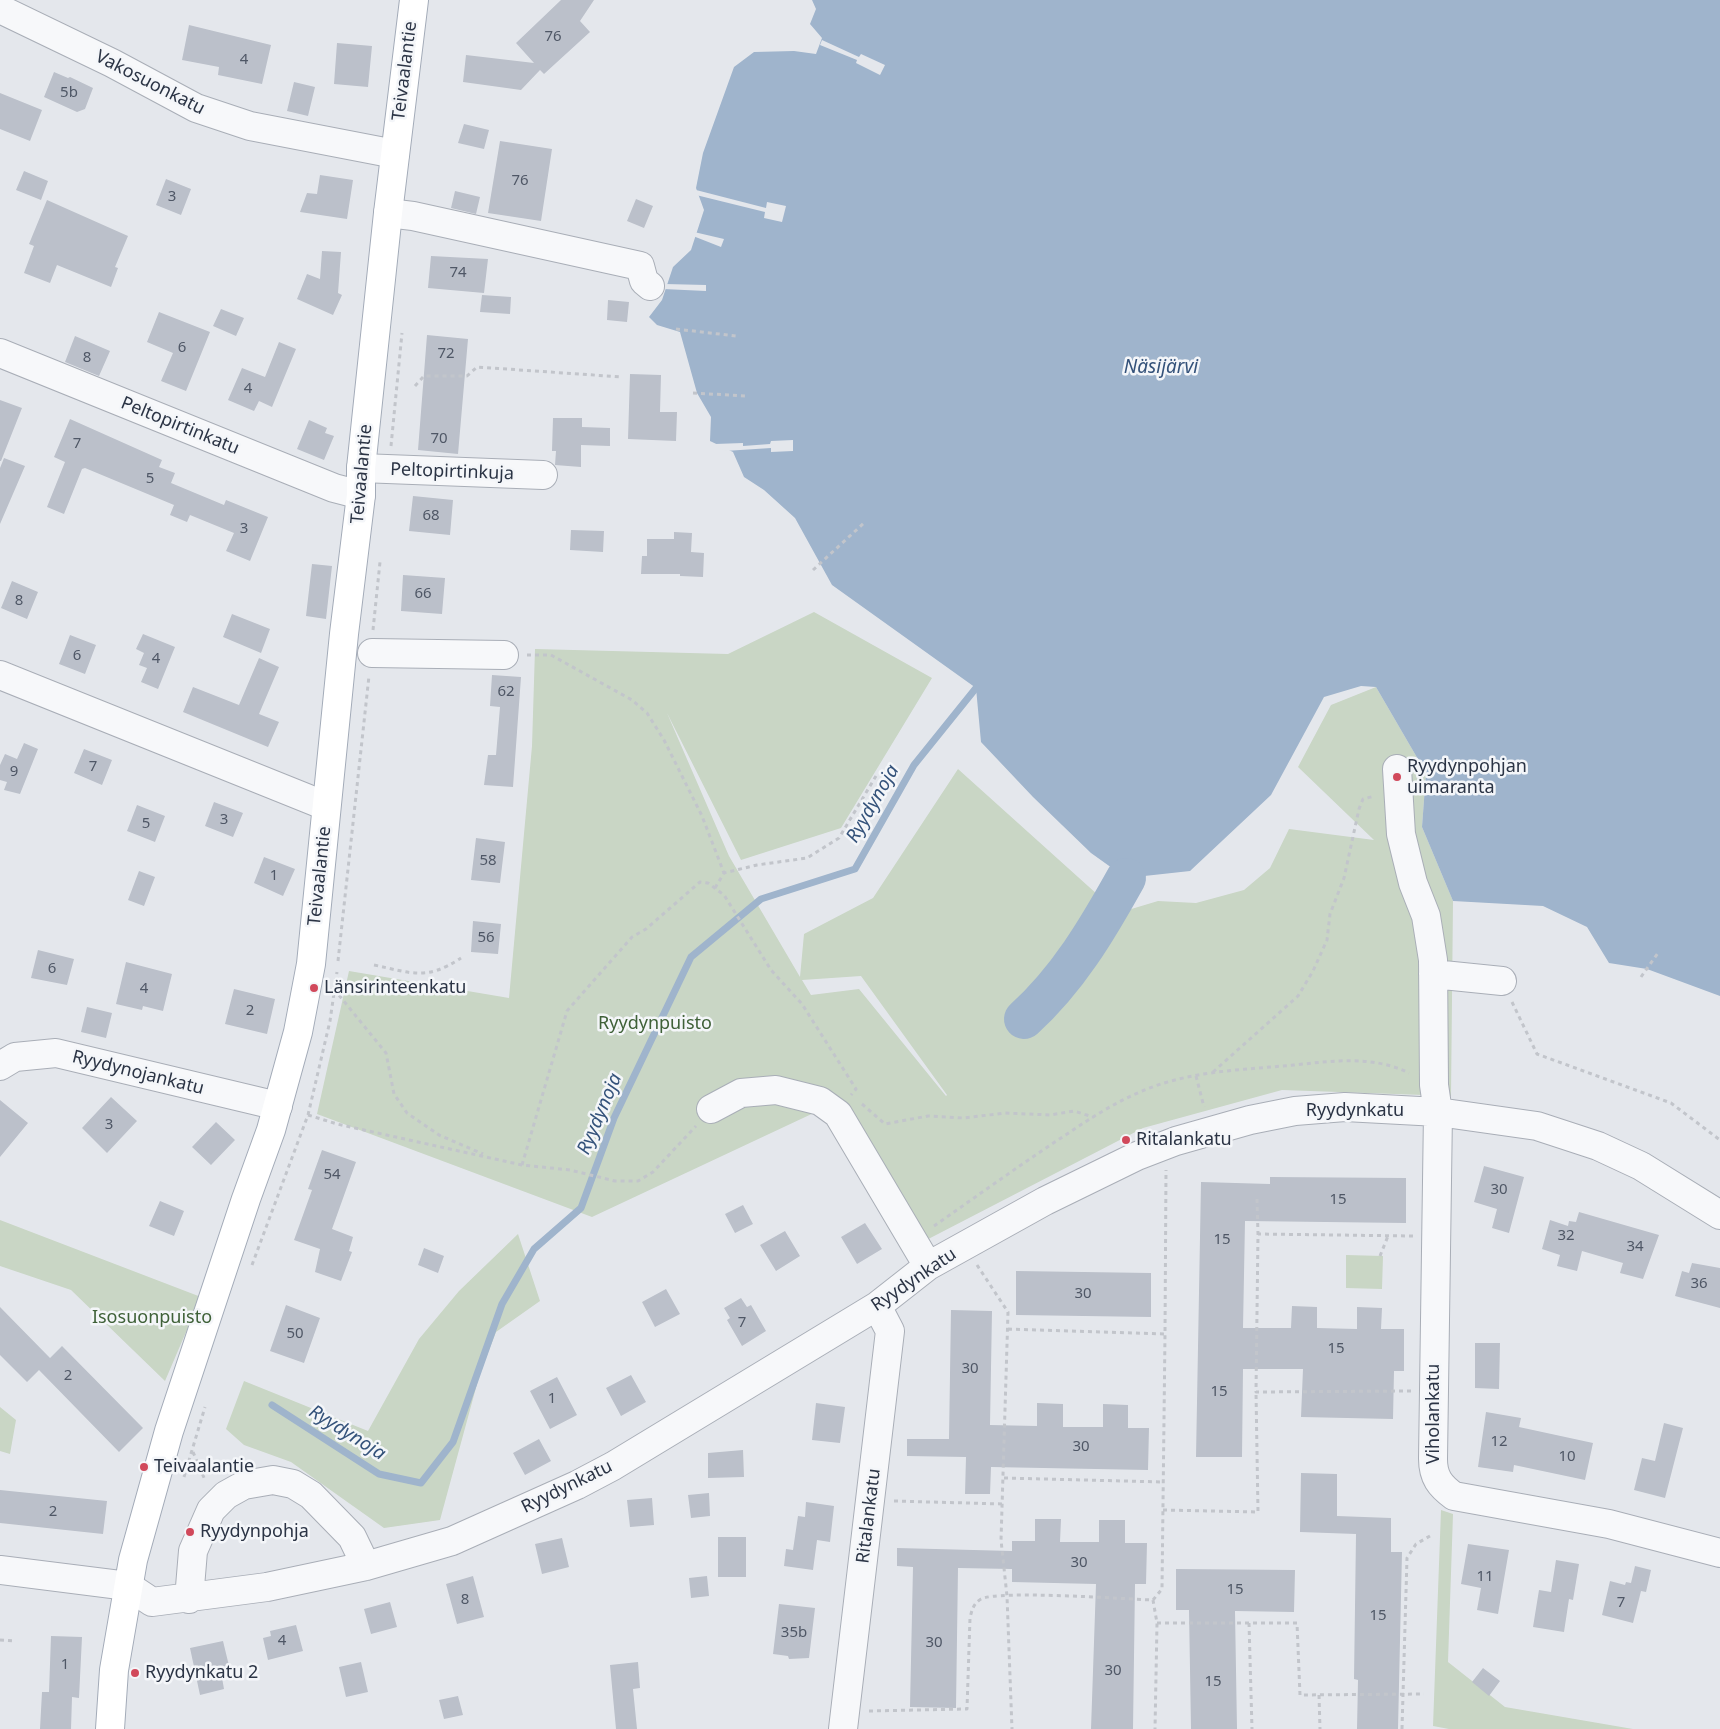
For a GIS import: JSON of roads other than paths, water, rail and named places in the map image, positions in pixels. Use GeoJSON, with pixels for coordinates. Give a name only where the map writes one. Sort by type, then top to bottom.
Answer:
{"type":"FeatureCollection","features":[{"type":"Feature","properties":{"kind":"main road","name":"Teivaalantie"},"geometry":{"type":"LineString","coordinates":[[110,1729],[114,1670],[128,1586],[169,1431],[278,1106],[298,1032],[311,964],[326,806],[361,495],[361,468],[388,213],[414,0]]}},
{"type":"Feature","properties":{"kind":"street","name":"Vakosuonkatu"},"geometry":{"type":"LineString","coordinates":[[0,9],[112,63],[196,108],[250,126],[395,154]]}},
{"type":"Feature","properties":{"kind":"street"},"geometry":{"type":"LineString","coordinates":[[388,213],[413,216],[640,266],[644,281],[650,286]]}},
{"type":"Feature","properties":{"kind":"street","name":"Peltopirtinkatu"},"geometry":{"type":"LineString","coordinates":[[0,353],[334,488],[361,495]]}},
{"type":"Feature","properties":{"kind":"street","name":"Peltopirtinkuja"},"geometry":{"type":"LineString","coordinates":[[361,468],[543,475]]}},
{"type":"Feature","properties":{"kind":"street"},"geometry":{"type":"LineString","coordinates":[[372,653],[504,655]]}},
{"type":"Feature","properties":{"kind":"street"},"geometry":{"type":"LineString","coordinates":[[0,675],[326,806]]}},
{"type":"Feature","properties":{"kind":"street","name":"Viholankatu"},"geometry":{"type":"LineString","coordinates":[[1397,769],[1401,834],[1414,883],[1426,916],[1433,974],[1436,1099],[1433,1470],[1444,1489],[1454,1496],[1609,1524],[1720,1553]]}},
{"type":"Feature","properties":{"kind":"street"},"geometry":{"type":"LineString","coordinates":[[1433,974],[1502,981]]}},
{"type":"Feature","properties":{"kind":"street","name":"Ryydynojankatu"},"geometry":{"type":"LineString","coordinates":[[0,1066],[15,1057],[56,1052],[278,1106]]}},
{"type":"Feature","properties":{"kind":"street"},"geometry":{"type":"LineString","coordinates":[[712,1109],[741,1093],[776,1090],[820,1101],[845,1104],[928,1266]]}},
{"type":"Feature","properties":{"kind":"street","name":"Ryydynkatu"},"geometry":{"type":"LineString","coordinates":[[128,1586],[152,1602],[189,1599],[267,1588],[366,1566],[452,1541],[577,1485],[613,1466],[876,1306],[928,1266],[1045,1201],[1166,1145],[1216,1130],[1286,1113],[1436,1099],[1537,1126],[1598,1146],[1641,1166],[1720,1215]]}},
{"type":"Feature","properties":{"kind":"street","name":"Ritalankatu"},"geometry":{"type":"LineString","coordinates":[[844,1720],[890,1331],[876,1306]]}},
{"type":"Feature","properties":{"kind":"street"},"geometry":{"type":"LineString","coordinates":[[189,1599],[193,1551],[211,1510],[226,1495],[244,1486],[273,1480],[293,1484],[319,1502],[352,1537],[366,1566]]}},
{"type":"Feature","properties":{"kind":"street"},"geometry":{"type":"LineString","coordinates":[[0,1570],[128,1586]]}},
{"type":"Feature","properties":{"kind":"water","name":"Näsijärvi"},"geometry":{"type":"Polygon","coordinates":[[[812,0],[1720,0],[1720,996],[1647,969],[1609,963],[1587,927],[1543,906],[1453,901],[1422,827],[1426,773],[1376,687],[1361,686],[1324,697],[1271,795],[1190,871],[1126,878],[1091,853],[1033,797],[981,742],[976,688],[832,585],[795,518],[764,490],[744,477],[733,452],[710,441],[711,417],[697,393],[680,332],[657,325],[649,317],[662,300],[673,267],[691,250],[704,210],[696,188],[703,153],[734,67],[754,52],[794,51],[816,54],[822,38],[810,24],[816,9],[812,0]]]}},
{"type":"Feature","properties":{"kind":"waterway","name":"Ryydynoja"},"geometry":{"type":"LineString","coordinates":[[272,1405],[379,1474],[421,1483],[453,1442],[502,1304],[534,1249],[581,1208],[614,1118],[691,957],[761,899],[855,869],[914,765],[976,688]]}},
{"type":"Feature","properties":{"kind":"waterway"},"geometry":{"type":"LineString","coordinates":[[1024,1019],[1040,1004],[1068,971],[1093,935],[1126,878]]}},
{"type":"Feature","properties":{"kind":"place","name":"Ryydynpohjan uimaranta"},"geometry":{"type":"Point","coordinates":[1397,777]}},
{"type":"Feature","properties":{"kind":"place","name":"Länsirinteenkatu"},"geometry":{"type":"Point","coordinates":[314,988]}},
{"type":"Feature","properties":{"kind":"place","name":"Ritalankatu"},"geometry":{"type":"Point","coordinates":[1126,1140]}},
{"type":"Feature","properties":{"kind":"place","name":"Teivaalantie"},"geometry":{"type":"Point","coordinates":[144,1467]}},
{"type":"Feature","properties":{"kind":"place","name":"Ryydynpohja"},"geometry":{"type":"Point","coordinates":[190,1532]}},
{"type":"Feature","properties":{"kind":"place","name":"Ryydynkatu 2"},"geometry":{"type":"Point","coordinates":[135,1673]}},
{"type":"Feature","properties":{"kind":"park label","name":"Ryydynpuisto"},"geometry":{"type":"Point","coordinates":[655,1024]}},
{"type":"Feature","properties":{"kind":"park label","name":"Isosuonpuisto"},"geometry":{"type":"Point","coordinates":[152,1318]}}]}
